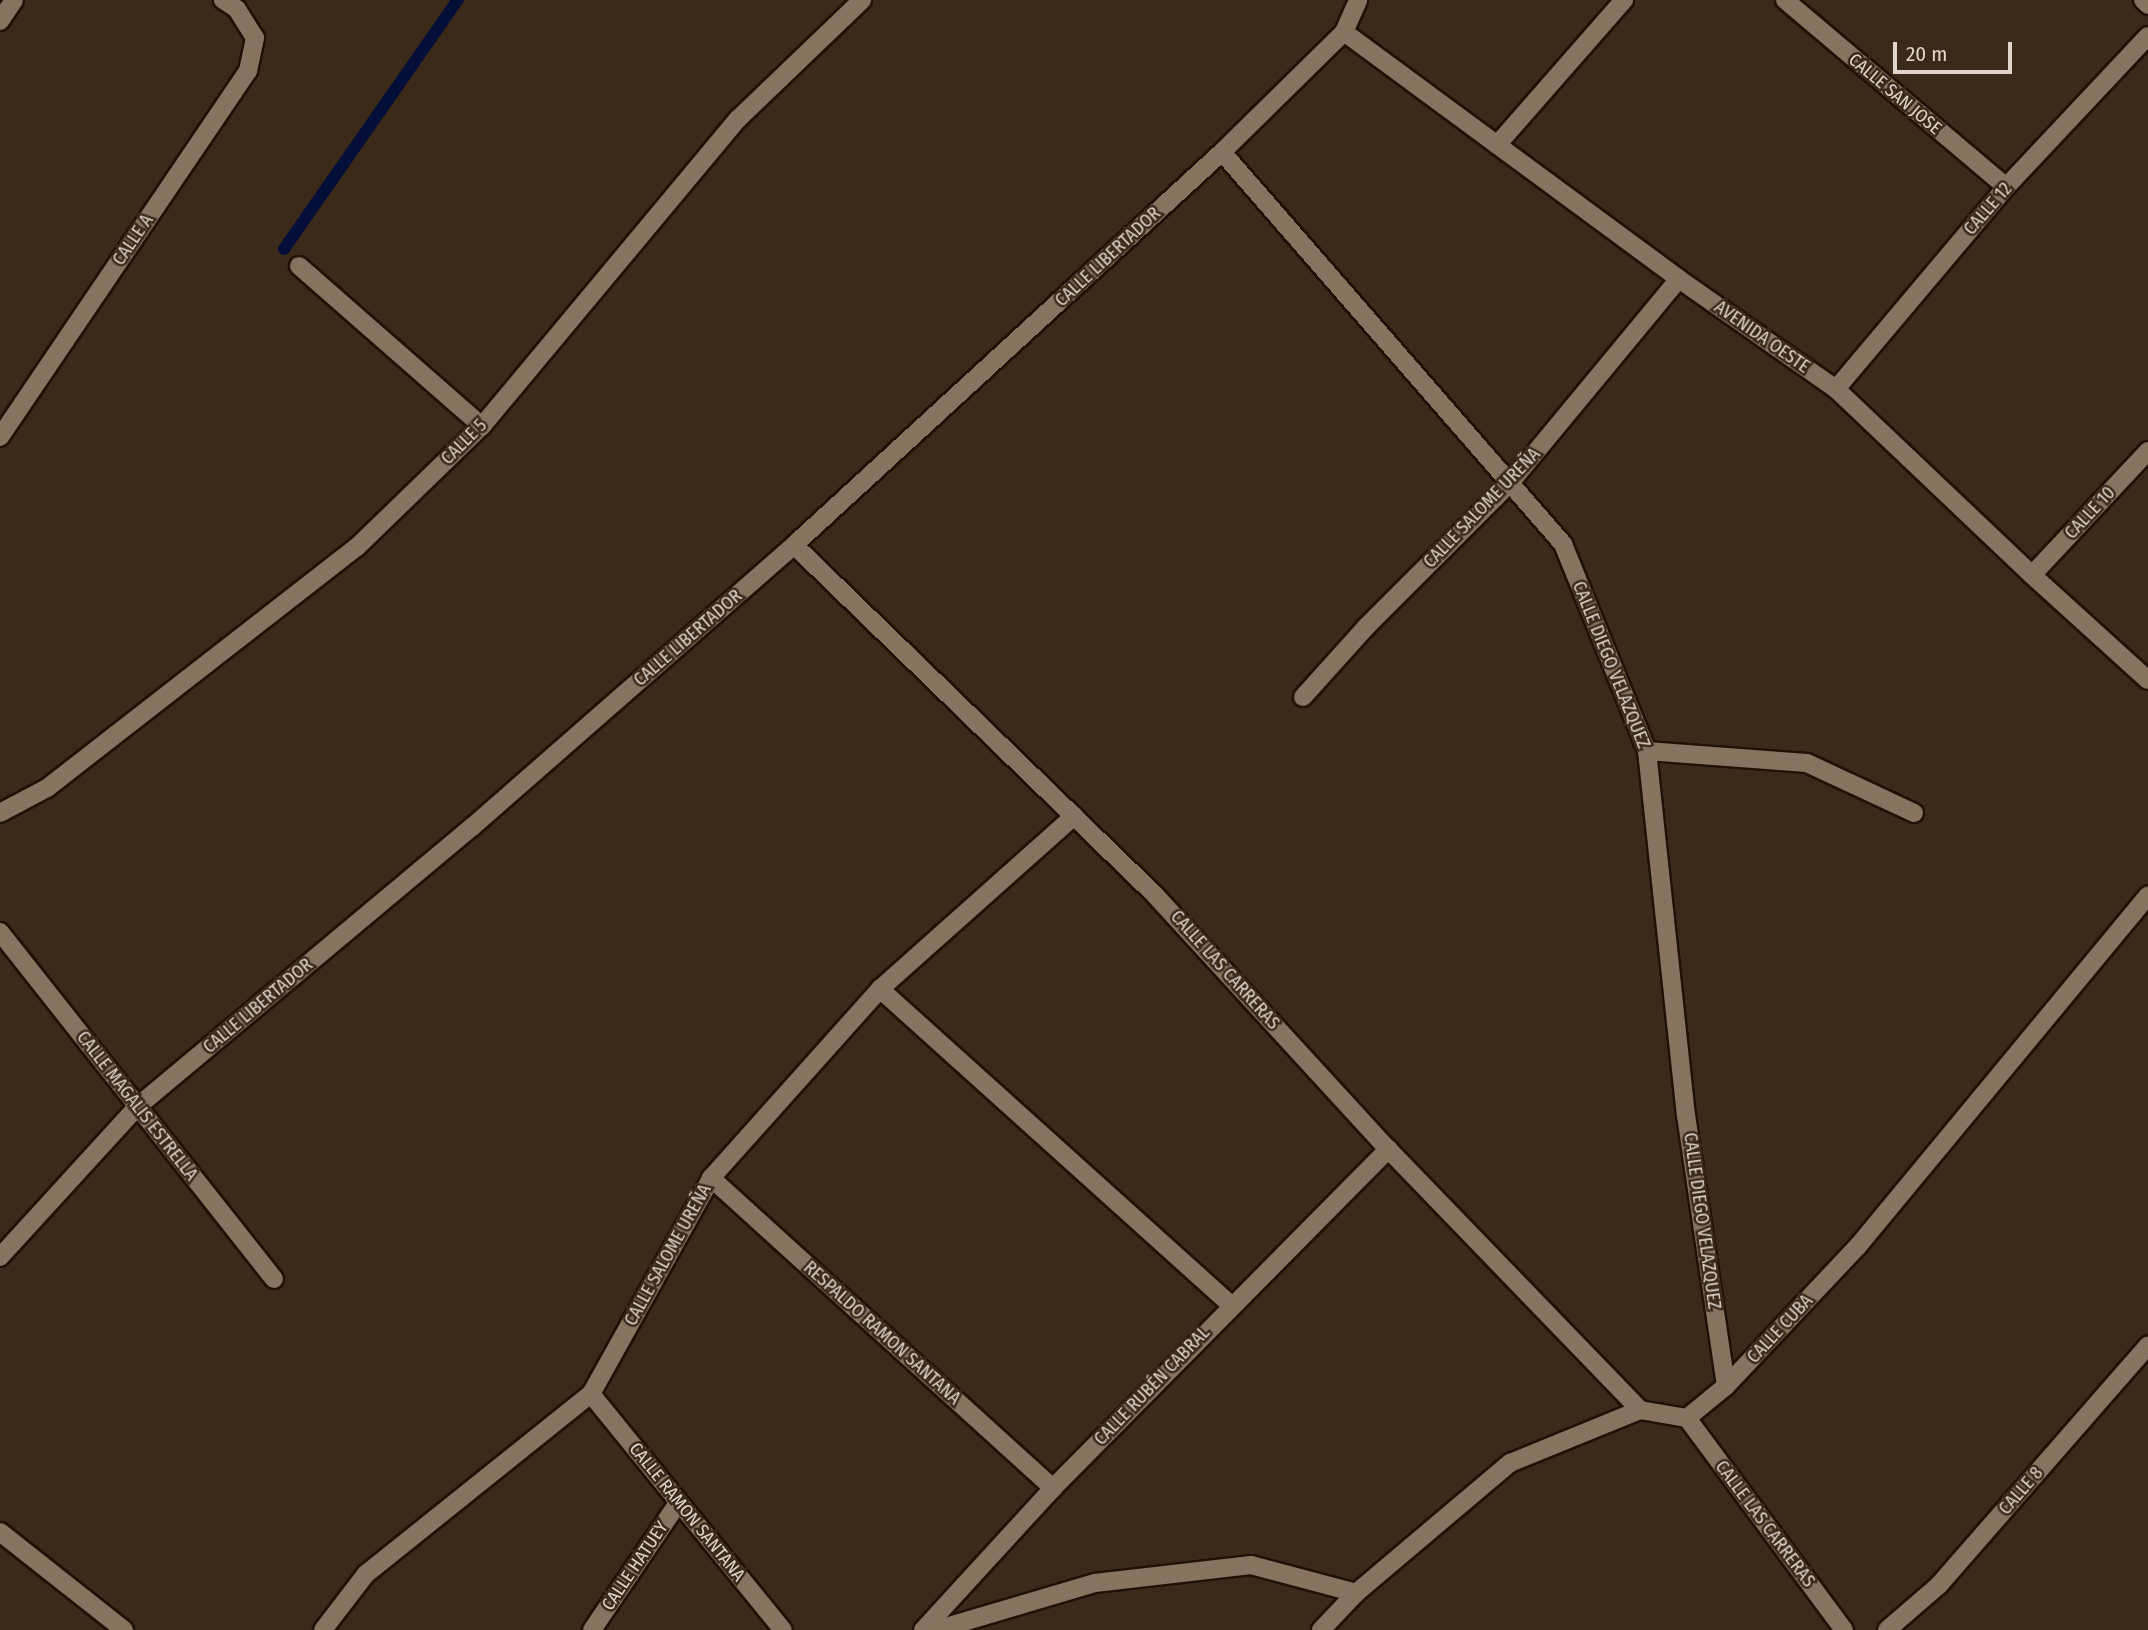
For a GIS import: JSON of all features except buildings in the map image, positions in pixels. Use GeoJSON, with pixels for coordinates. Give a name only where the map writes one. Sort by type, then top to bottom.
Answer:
{"type":"FeatureCollection","features":[{"type":"Feature","properties":{"kind":"street"},"geometry":{"type":"LineString","coordinates":[[0,21],[14,0]]}},
{"type":"Feature","properties":{"kind":"street","name":"CALLE A"},"geometry":{"type":"LineString","coordinates":[[0,437],[248,71],[255,38],[237,9],[223,0]]}},
{"type":"Feature","properties":{"kind":"street","name":"CALLE 5"},"geometry":{"type":"LineString","coordinates":[[0,813],[47,788],[357,547],[482,425],[738,119],[862,0]]}},
{"type":"Feature","properties":{"kind":"street","name":"CALLE LIBERTADOR"},"geometry":{"type":"LineString","coordinates":[[0,1257],[137,1107],[472,827],[794,545],[1222,152],[1344,32],[1358,0]]}},
{"type":"Feature","properties":{"kind":"street"},"geometry":{"type":"LineString","coordinates":[[1497,145],[1624,0]]}},
{"type":"Feature","properties":{"kind":"street","name":"CALLE SAN JOSE"},"geometry":{"type":"LineString","coordinates":[[1785,0],[2006,187]]}},
{"type":"Feature","properties":{"kind":"street"},"geometry":{"type":"LineString","coordinates":[[2143,0],[2148,5]]}},
{"type":"Feature","properties":{"kind":"street","name":"AVENIDA OESTE"},"geometry":{"type":"LineString","coordinates":[[1344,32],[1679,279],[1836,389],[2032,575],[2148,680]]}},
{"type":"Feature","properties":{"kind":"street","name":"CALLE 12"},"geometry":{"type":"LineString","coordinates":[[1836,389],[2006,187],[2148,36]]}},
{"type":"Feature","properties":{"kind":"street","name":"CALLE DIEGO VELAZQUEZ"},"geometry":{"type":"LineString","coordinates":[[1222,152],[1563,544],[1647,751],[1686,1115],[1726,1386]]}},
{"type":"Feature","properties":{"kind":"street"},"geometry":{"type":"LineString","coordinates":[[299,266],[482,425]]}},
{"type":"Feature","properties":{"kind":"street","name":"CALLE SALOME UREÑA"},"geometry":{"type":"LineString","coordinates":[[1303,697],[1366,627],[1510,484],[1679,279]]}},
{"type":"Feature","properties":{"kind":"street","name":"CALLE 10"},"geometry":{"type":"LineString","coordinates":[[2032,575],[2148,451]]}},
{"type":"Feature","properties":{"kind":"street","name":"CALLE LAS CARRERAS"},"geometry":{"type":"LineString","coordinates":[[794,545],[1155,894],[1388,1149],[1640,1410]]}},
{"type":"Feature","properties":{"kind":"street"},"geometry":{"type":"LineString","coordinates":[[1647,751],[1807,763],[1914,813]]}},
{"type":"Feature","properties":{"kind":"street","name":"CALLE SALOME UREÑA"},"geometry":{"type":"LineString","coordinates":[[323,1630],[366,1574],[591,1394],[711,1178],[880,989],[1074,816]]}},
{"type":"Feature","properties":{"kind":"street","name":"CALLE CUBA"},"geometry":{"type":"LineString","coordinates":[[1687,1418],[1726,1386],[1858,1246],[2148,896]]}},
{"type":"Feature","properties":{"kind":"street","name":"CALLE MAGALIS ESTRELLA"},"geometry":{"type":"LineString","coordinates":[[0,932],[274,1279]]}},
{"type":"Feature","properties":{"kind":"street"},"geometry":{"type":"LineString","coordinates":[[880,989],[1231,1305]]}},
{"type":"Feature","properties":{"kind":"street","name":"CALLE RUBÉN CABRAL"},"geometry":{"type":"LineString","coordinates":[[923,1630],[1053,1488],[1388,1149]]}},
{"type":"Feature","properties":{"kind":"street","name":"RESPALDO RAMON SANTANA"},"geometry":{"type":"LineString","coordinates":[[711,1178],[1053,1488]]}},
{"type":"Feature","properties":{"kind":"street","name":"CALLE 8"},"geometry":{"type":"LineString","coordinates":[[1887,1630],[1939,1585],[2148,1345]]}},
{"type":"Feature","properties":{"kind":"street","name":"CALLE RAMON SANTANA"},"geometry":{"type":"LineString","coordinates":[[591,1394],[783,1630]]}},
{"type":"Feature","properties":{"kind":"street"},"geometry":{"type":"LineString","coordinates":[[1321,1630],[1356,1593],[1510,1463],[1640,1410],[1687,1418]]}},
{"type":"Feature","properties":{"kind":"street","name":"CALLE LAS CARRERAS"},"geometry":{"type":"LineString","coordinates":[[1687,1418],[1844,1630]]}},
{"type":"Feature","properties":{"kind":"street","name":"CALLE HATUEY"},"geometry":{"type":"LineString","coordinates":[[592,1630],[678,1503]]}},
{"type":"Feature","properties":{"kind":"street"},"geometry":{"type":"LineString","coordinates":[[0,1532],[124,1630]]}},
{"type":"Feature","properties":{"kind":"street"},"geometry":{"type":"LineString","coordinates":[[936,1630],[1095,1583],[1251,1565],[1356,1593]]}},
{"type":"Feature","properties":{"kind":"waterway"},"geometry":{"type":"LineString","coordinates":[[284,249],[458,0]]}}]}
